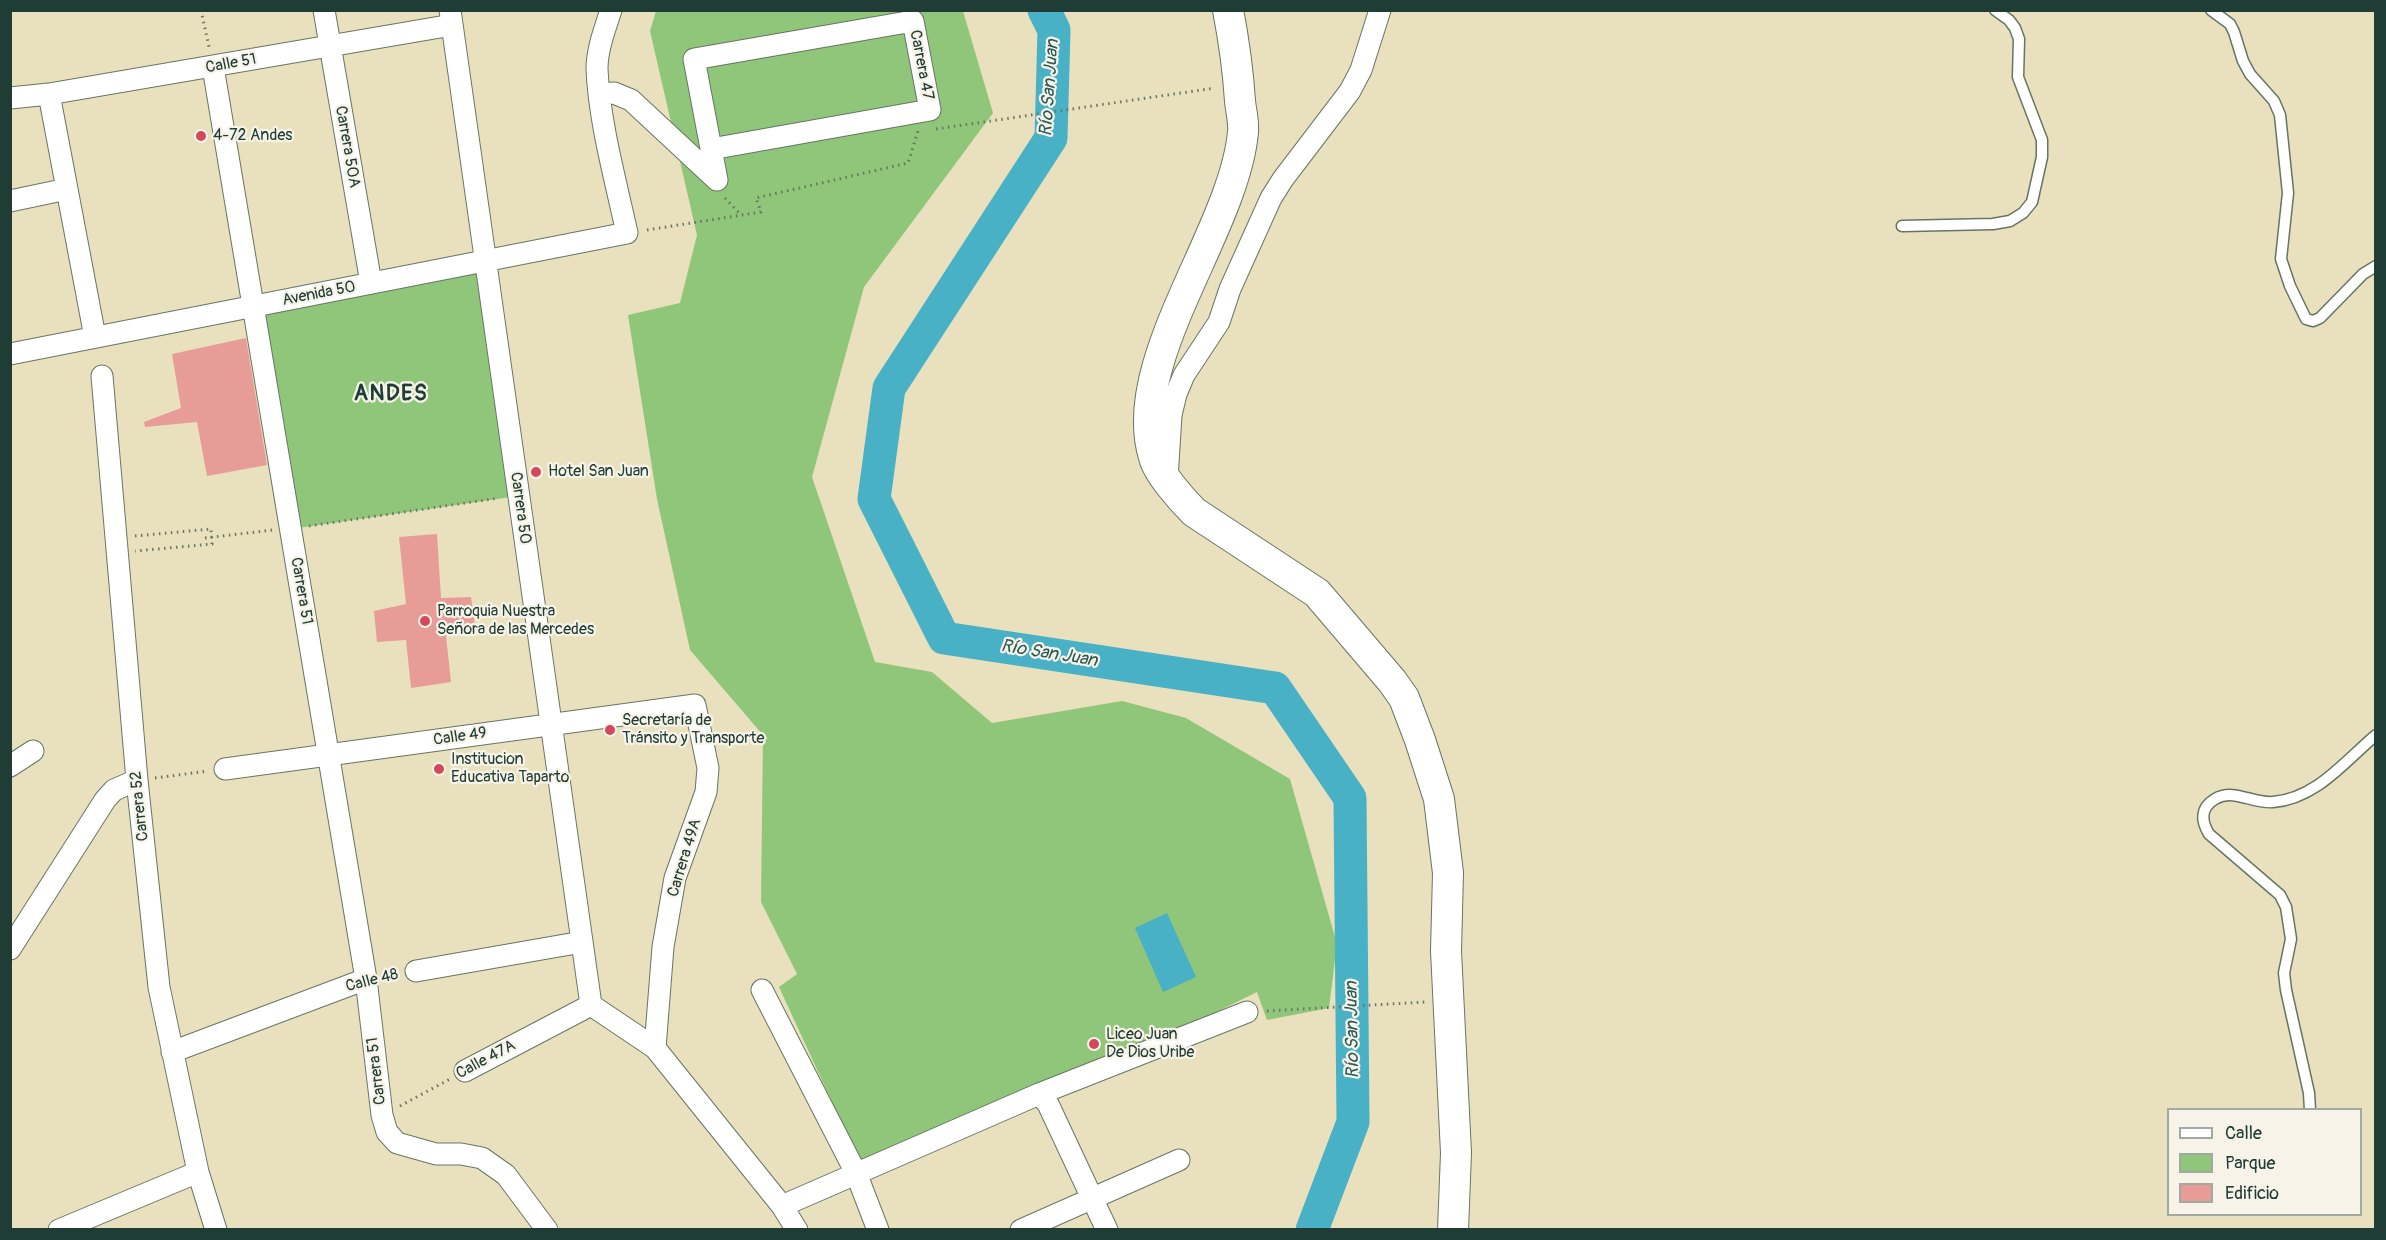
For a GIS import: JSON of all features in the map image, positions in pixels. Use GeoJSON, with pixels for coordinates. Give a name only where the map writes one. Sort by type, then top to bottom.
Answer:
{"type":"FeatureCollection","features":[{"type":"Feature","properties":{"kind":"main road"},"geometry":{"type":"LineString","coordinates":[[1228,10],[1236,47],[1243,132],[1230,187],[1164,348],[1154,382],[1148,419],[1154,459],[1179,497],[1194,512],[1317,593],[1404,698],[1439,799],[1448,873],[1446,951],[1456,1153],[1453,1230]]}},
{"type":"Feature","properties":{"kind":"street","name":"Carrera 50A"},"geometry":{"type":"LineString","coordinates":[[324,10],[371,284]]}},
{"type":"Feature","properties":{"kind":"street"},"geometry":{"type":"LineString","coordinates":[[611,10],[600,44],[597,68],[609,148],[627,233]]}},
{"type":"Feature","properties":{"kind":"street"},"geometry":{"type":"LineString","coordinates":[[1167,479],[1171,416],[1176,394],[1184,375],[1219,322],[1230,289],[1271,198],[1350,91],[1361,70],[1380,10]]}},
{"type":"Feature","properties":{"kind":"street","name":"Calle 51"},"geometry":{"type":"LineString","coordinates":[[10,98],[49,94],[330,46],[451,18]]}},
{"type":"Feature","properties":{"kind":"street","name":"Carrera 50"},"geometry":{"type":"LineString","coordinates":[[451,18],[591,1005]]}},
{"type":"Feature","properties":{"kind":"street","name":"Carrera 47"},"geometry":{"type":"LineString","coordinates":[[913,21],[930,110],[711,149],[694,59],[913,21]]}},
{"type":"Feature","properties":{"kind":"street","name":"Carrera 51"},"geometry":{"type":"LineString","coordinates":[[213,67],[366,979],[382,1115]]}},
{"type":"Feature","properties":{"kind":"street"},"geometry":{"type":"LineString","coordinates":[[600,94],[614,93],[631,100],[717,180]]}},
{"type":"Feature","properties":{"kind":"street"},"geometry":{"type":"LineString","coordinates":[[49,94],[95,337]]}},
{"type":"Feature","properties":{"kind":"street"},"geometry":{"type":"LineString","coordinates":[[711,149],[717,180]]}},
{"type":"Feature","properties":{"kind":"street"},"geometry":{"type":"LineString","coordinates":[[10,201],[67,189]]}},
{"type":"Feature","properties":{"kind":"street","name":"Avenida 50"},"geometry":{"type":"LineString","coordinates":[[10,354],[627,233]]}},
{"type":"Feature","properties":{"kind":"street","name":"Carrera 52"},"geometry":{"type":"LineString","coordinates":[[102,376],[137,780],[159,987],[198,1172],[216,1230]]}},
{"type":"Feature","properties":{"kind":"street","name":"Calle 49"},"geometry":{"type":"LineString","coordinates":[[225,769],[695,705]]}},
{"type":"Feature","properties":{"kind":"street","name":"Carrera 49A"},"geometry":{"type":"LineString","coordinates":[[655,1048],[663,947],[675,878],[706,792],[708,768],[695,705]]}},
{"type":"Feature","properties":{"kind":"street"},"geometry":{"type":"LineString","coordinates":[[10,766],[33,751]]}},
{"type":"Feature","properties":{"kind":"street"},"geometry":{"type":"LineString","coordinates":[[10,949],[105,800],[114,790],[137,780]]}},
{"type":"Feature","properties":{"kind":"street","name":"Calle 48"},"geometry":{"type":"LineString","coordinates":[[416,971],[582,942]]}},
{"type":"Feature","properties":{"kind":"street","name":"Calle 48"},"geometry":{"type":"LineString","coordinates":[[172,1052],[366,979]]}},
{"type":"Feature","properties":{"kind":"street"},"geometry":{"type":"LineString","coordinates":[[762,990],[856,1173],[878,1230]]}},
{"type":"Feature","properties":{"kind":"street"},"geometry":{"type":"LineString","coordinates":[[591,1005],[655,1048],[782,1206],[797,1230]]}},
{"type":"Feature","properties":{"kind":"street","name":"Calle 47A"},"geometry":{"type":"LineString","coordinates":[[465,1071],[591,1005]]}},
{"type":"Feature","properties":{"kind":"street"},"geometry":{"type":"LineString","coordinates":[[782,1206],[1039,1094],[1247,1012]]}},
{"type":"Feature","properties":{"kind":"street"},"geometry":{"type":"LineString","coordinates":[[1039,1094],[1048,1104],[1107,1230]]}},
{"type":"Feature","properties":{"kind":"street"},"geometry":{"type":"LineString","coordinates":[[382,1115],[387,1132],[398,1143],[436,1154],[461,1154],[482,1158],[506,1175],[547,1230]]}},
{"type":"Feature","properties":{"kind":"street"},"geometry":{"type":"LineString","coordinates":[[1021,1230],[1179,1160]]}},
{"type":"Feature","properties":{"kind":"street"},"geometry":{"type":"LineString","coordinates":[[59,1230],[100,1222],[198,1172]]}},
{"type":"Feature","properties":{"kind":"lane"},"geometry":{"type":"LineString","coordinates":[[1902,226],[1993,224],[2010,221],[2023,213],[2032,202],[2042,157],[2042,140],[2018,77],[2019,39],[2015,28],[1995,10]]}},
{"type":"Feature","properties":{"kind":"lane"},"geometry":{"type":"LineString","coordinates":[[2211,10],[2230,24],[2250,74],[2274,101],[2280,115],[2289,193],[2281,259],[2290,286],[2306,319],[2313,321],[2320,318],[2363,274],[2376,266]]}},
{"type":"Feature","properties":{"kind":"lane"},"geometry":{"type":"LineString","coordinates":[[2310,1108],[2309,1093],[2284,973],[2291,939],[2286,907],[2280,895],[2209,834],[2203,822],[2204,810],[2209,803],[2225,795],[2270,803],[2298,796],[2328,779],[2376,735]]}},
{"type":"Feature","properties":{"kind":"path"},"geometry":{"type":"LineString","coordinates":[[201,10],[213,67]]}},
{"type":"Feature","properties":{"kind":"path"},"geometry":{"type":"LineString","coordinates":[[984,123],[1239,84]]}},
{"type":"Feature","properties":{"kind":"path"},"geometry":{"type":"LineString","coordinates":[[627,233],[761,212],[756,198],[908,163],[918,131]]}},
{"type":"Feature","properties":{"kind":"path"},"geometry":{"type":"LineString","coordinates":[[717,180],[720,192],[742,215]]}},
{"type":"Feature","properties":{"kind":"path"},"geometry":{"type":"LineString","coordinates":[[205,538],[291,529],[518,496]]}},
{"type":"Feature","properties":{"kind":"path"},"geometry":{"type":"LineString","coordinates":[[211,529],[212,544],[116,546],[211,529]]}},
{"type":"Feature","properties":{"kind":"path"},"geometry":{"type":"LineString","coordinates":[[137,780],[225,769]]}},
{"type":"Feature","properties":{"kind":"path"},"geometry":{"type":"LineString","coordinates":[[1284,1010],[1421,1002]]}},
{"type":"Feature","properties":{"kind":"path","name":"Calle 47A"},"geometry":{"type":"LineString","coordinates":[[382,1115],[465,1071]]}},
{"type":"Feature","properties":{"kind":"green space"},"geometry":{"type":"Polygon","coordinates":[[[656,11],[963,11],[993,113],[864,287],[812,477],[875,662],[932,672],[992,723],[1122,701],[1186,718],[1290,779],[1337,944],[1329,1008],[1267,1020],[1257,992],[1186,1027],[860,1163],[779,987],[797,974],[761,902],[763,735],[690,650],[657,499],[628,315],[680,303],[697,235],[650,31],[656,11]]]}},
{"type":"Feature","properties":{"kind":"green space"},"geometry":{"type":"Polygon","coordinates":[[[485,261],[518,496],[291,529],[253,306],[485,261]]]}},
{"type":"Feature","properties":{"kind":"water"},"geometry":{"type":"Polygon","coordinates":[[[1167,913],[1196,977],[1163,992],[1135,928],[1167,913]]]}},
{"type":"Feature","properties":{"kind":"building"},"geometry":{"type":"Polygon","coordinates":[[[246,338],[267,465],[207,476],[197,422],[145,427],[144,422],[181,408],[172,354],[246,338]]]}},
{"type":"Feature","properties":{"kind":"building","name":"Parroquia Nuestra Señora de las Mercedes"},"geometry":{"type":"Polygon","coordinates":[[[437,534],[441,598],[471,597],[476,632],[446,636],[451,682],[411,688],[406,640],[377,642],[374,611],[406,604],[399,537],[437,534]]]}},
{"type":"Feature","properties":{"kind":"waterway","name":"Río San Juan"},"geometry":{"type":"LineString","coordinates":[[1044,10],[1054,30],[1051,138],[889,388],[874,499],[944,638],[1275,688],[1350,798],[1353,1122],[1312,1230]]}},
{"type":"Feature","properties":{"kind":"place","name":"4-72 Andes"},"geometry":{"type":"Point","coordinates":[201,136]}},
{"type":"Feature","properties":{"kind":"place","name":"Hotel San Juan"},"geometry":{"type":"Point","coordinates":[536,472]}},
{"type":"Feature","properties":{"kind":"place","name":"Parroquia Nuestra Señora de las Mercedes"},"geometry":{"type":"Point","coordinates":[425,621]}},
{"type":"Feature","properties":{"kind":"place","name":"Secretaría de Tránsito y Transporte"},"geometry":{"type":"Point","coordinates":[610,730]}},
{"type":"Feature","properties":{"kind":"place","name":"Institucion Educativa Taparto"},"geometry":{"type":"Point","coordinates":[439,769]}},
{"type":"Feature","properties":{"kind":"place","name":"Liceo Juan De Dios Uribe"},"geometry":{"type":"Point","coordinates":[1094,1044]}},
{"type":"Feature","properties":{"kind":"district","name":"ANDES"},"geometry":{"type":"Point","coordinates":[391,394]}}]}
